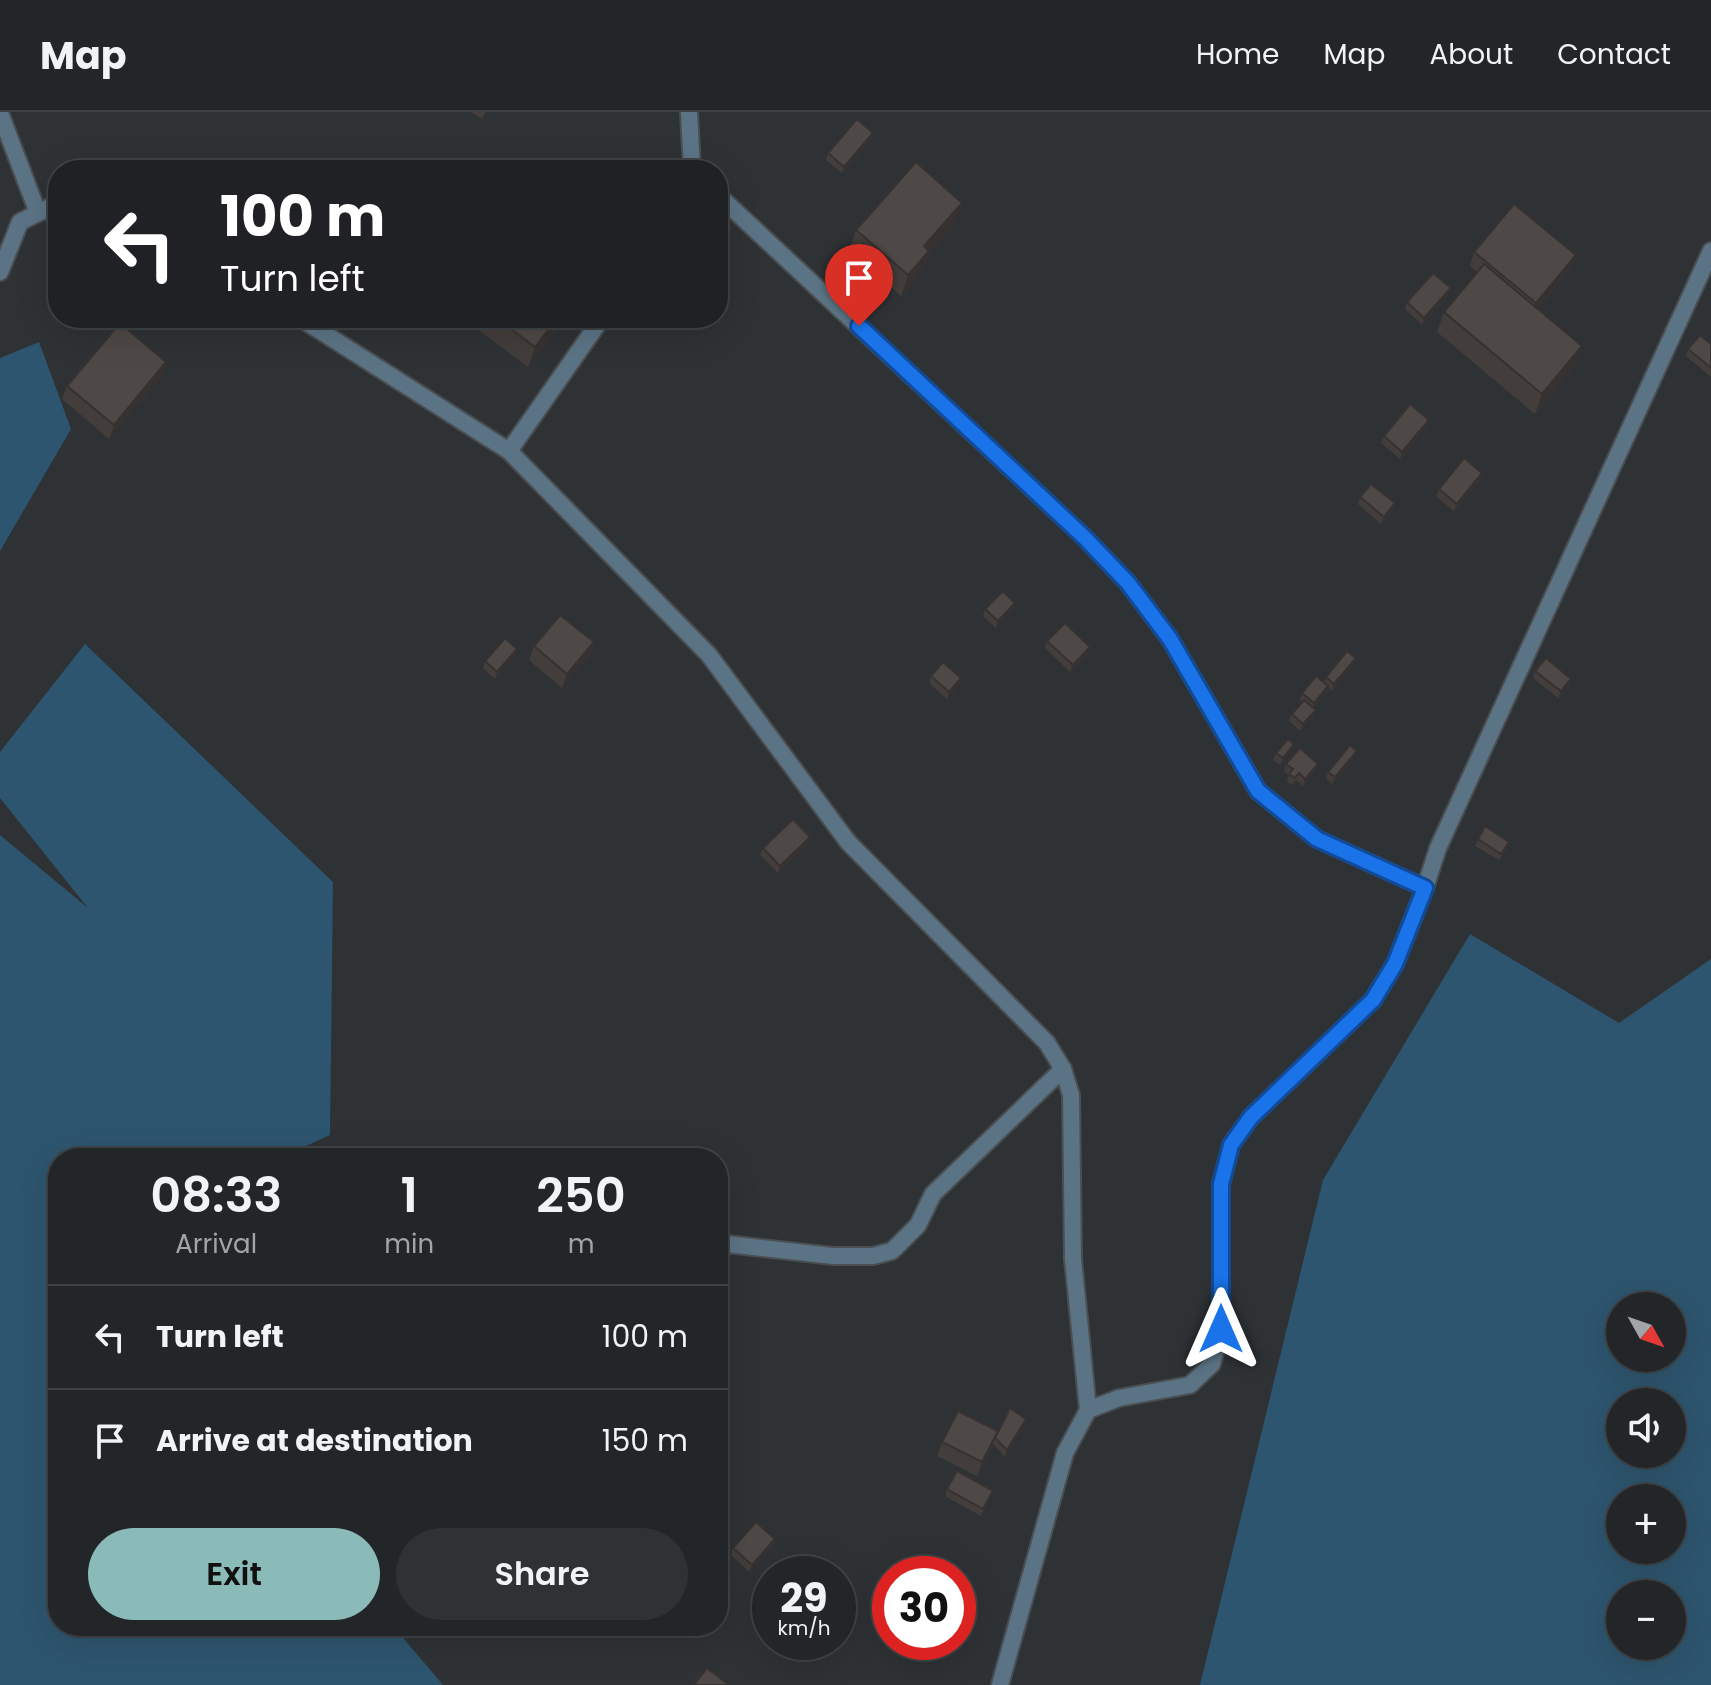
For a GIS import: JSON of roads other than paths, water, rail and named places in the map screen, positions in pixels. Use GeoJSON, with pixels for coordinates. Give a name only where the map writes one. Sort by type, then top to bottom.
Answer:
{"type":"FeatureCollection","features":[{"type":"Feature","properties":{"kind":"street"},"geometry":{"type":"LineString","coordinates":[[689,112],[691,160]]}},
{"type":"Feature","properties":{"kind":"street"},"geometry":{"type":"LineString","coordinates":[[0,113],[38,213]]}},
{"type":"Feature","properties":{"kind":"street"},"geometry":{"type":"LineString","coordinates":[[728,204],[1085,538],[1128,583],[1170,639],[1258,791],[1317,839],[1425,888]]}},
{"type":"Feature","properties":{"kind":"street"},"geometry":{"type":"LineString","coordinates":[[0,272],[20,222],[48,208]]}},
{"type":"Feature","properties":{"kind":"street"},"geometry":{"type":"LineString","coordinates":[[1088,1410],[1119,1398],[1190,1385],[1212,1364],[1221,1329],[1221,1184],[1231,1145],[1251,1117],[1373,1000],[1395,964],[1438,848],[1711,251]]}},
{"type":"Feature","properties":{"kind":"street"},"geometry":{"type":"LineString","coordinates":[[316,328],[509,451],[709,655],[848,842],[1047,1043],[1063,1069],[1071,1095],[1073,1259],[1088,1410],[1065,1453],[1000,1685]]}},
{"type":"Feature","properties":{"kind":"street"},"geometry":{"type":"LineString","coordinates":[[509,451],[595,328]]}},
{"type":"Feature","properties":{"kind":"street"},"geometry":{"type":"LineString","coordinates":[[728,1244],[833,1256],[873,1256],[892,1251],[918,1225],[933,1194],[1063,1069]]}}]}
